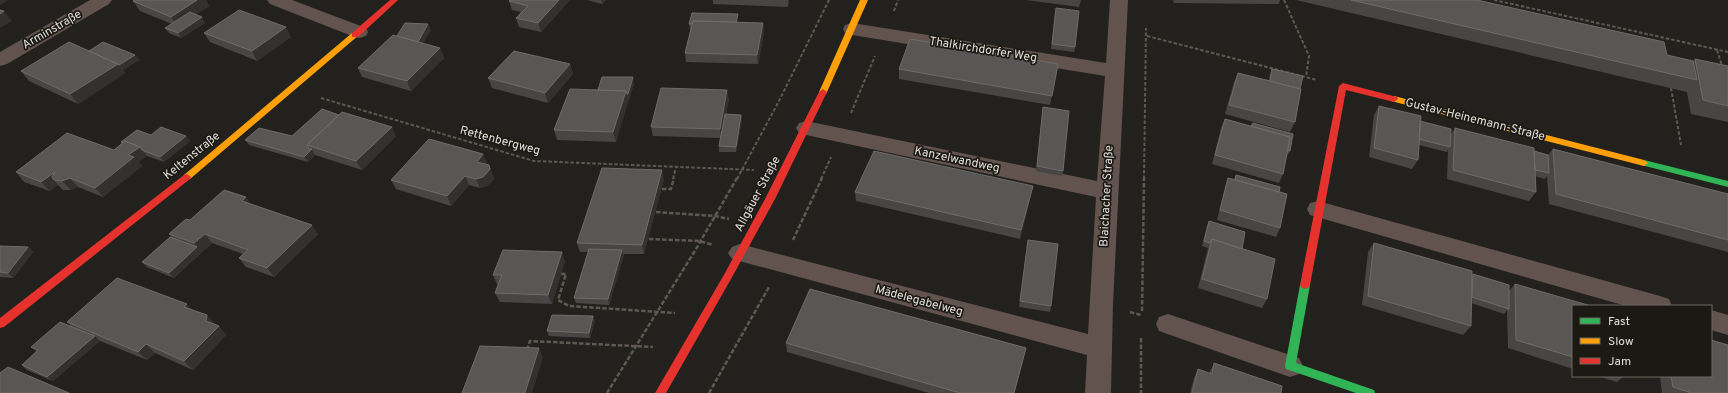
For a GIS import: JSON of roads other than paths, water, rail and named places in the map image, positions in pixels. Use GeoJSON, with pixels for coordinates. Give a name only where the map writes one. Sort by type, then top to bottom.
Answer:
{"type":"FeatureCollection","features":[{"type":"Feature","properties":{"kind":"street","name":"Arminstraße"},"geometry":{"type":"LineString","coordinates":[[0,60],[103,0]]}},
{"type":"Feature","properties":{"kind":"street"},"geometry":{"type":"LineString","coordinates":[[276,0],[359,32]]}},
{"type":"Feature","properties":{"kind":"street","name":"Keltenstraße"},"geometry":{"type":"LineString","coordinates":[[0,324],[101,246],[292,89],[394,0]]}},
{"type":"Feature","properties":{"kind":"street","name":"Allgäuer Straße"},"geometry":{"type":"LineString","coordinates":[[660,393],[706,316],[783,173],[806,128],[864,0]]}},
{"type":"Feature","properties":{"kind":"street","name":"Blaichacher Straße"},"geometry":{"type":"LineString","coordinates":[[1098,393],[1114,71],[1119,0]]}},
{"type":"Feature","properties":{"kind":"street","name":"Thalkirchdorfer Weg"},"geometry":{"type":"LineString","coordinates":[[852,29],[1114,71]]}},
{"type":"Feature","properties":{"kind":"street","name":"Gustav-Heinemann-Straße"},"geometry":{"type":"LineString","coordinates":[[1318,208],[1343,86],[1728,184]]}},
{"type":"Feature","properties":{"kind":"street","name":"Kanzelwandweg"},"geometry":{"type":"LineString","coordinates":[[806,128],[1108,191]]}},
{"type":"Feature","properties":{"kind":"street"},"geometry":{"type":"LineString","coordinates":[[1290,366],[1318,208],[1657,305]]}},
{"type":"Feature","properties":{"kind":"street","name":"Mädelegabelweg"},"geometry":{"type":"LineString","coordinates":[[740,253],[1100,348]]}},
{"type":"Feature","properties":{"kind":"street"},"geometry":{"type":"LineString","coordinates":[[1712,320],[1728,325]]}},
{"type":"Feature","properties":{"kind":"street"},"geometry":{"type":"LineString","coordinates":[[1168,324],[1370,393]]}}]}
